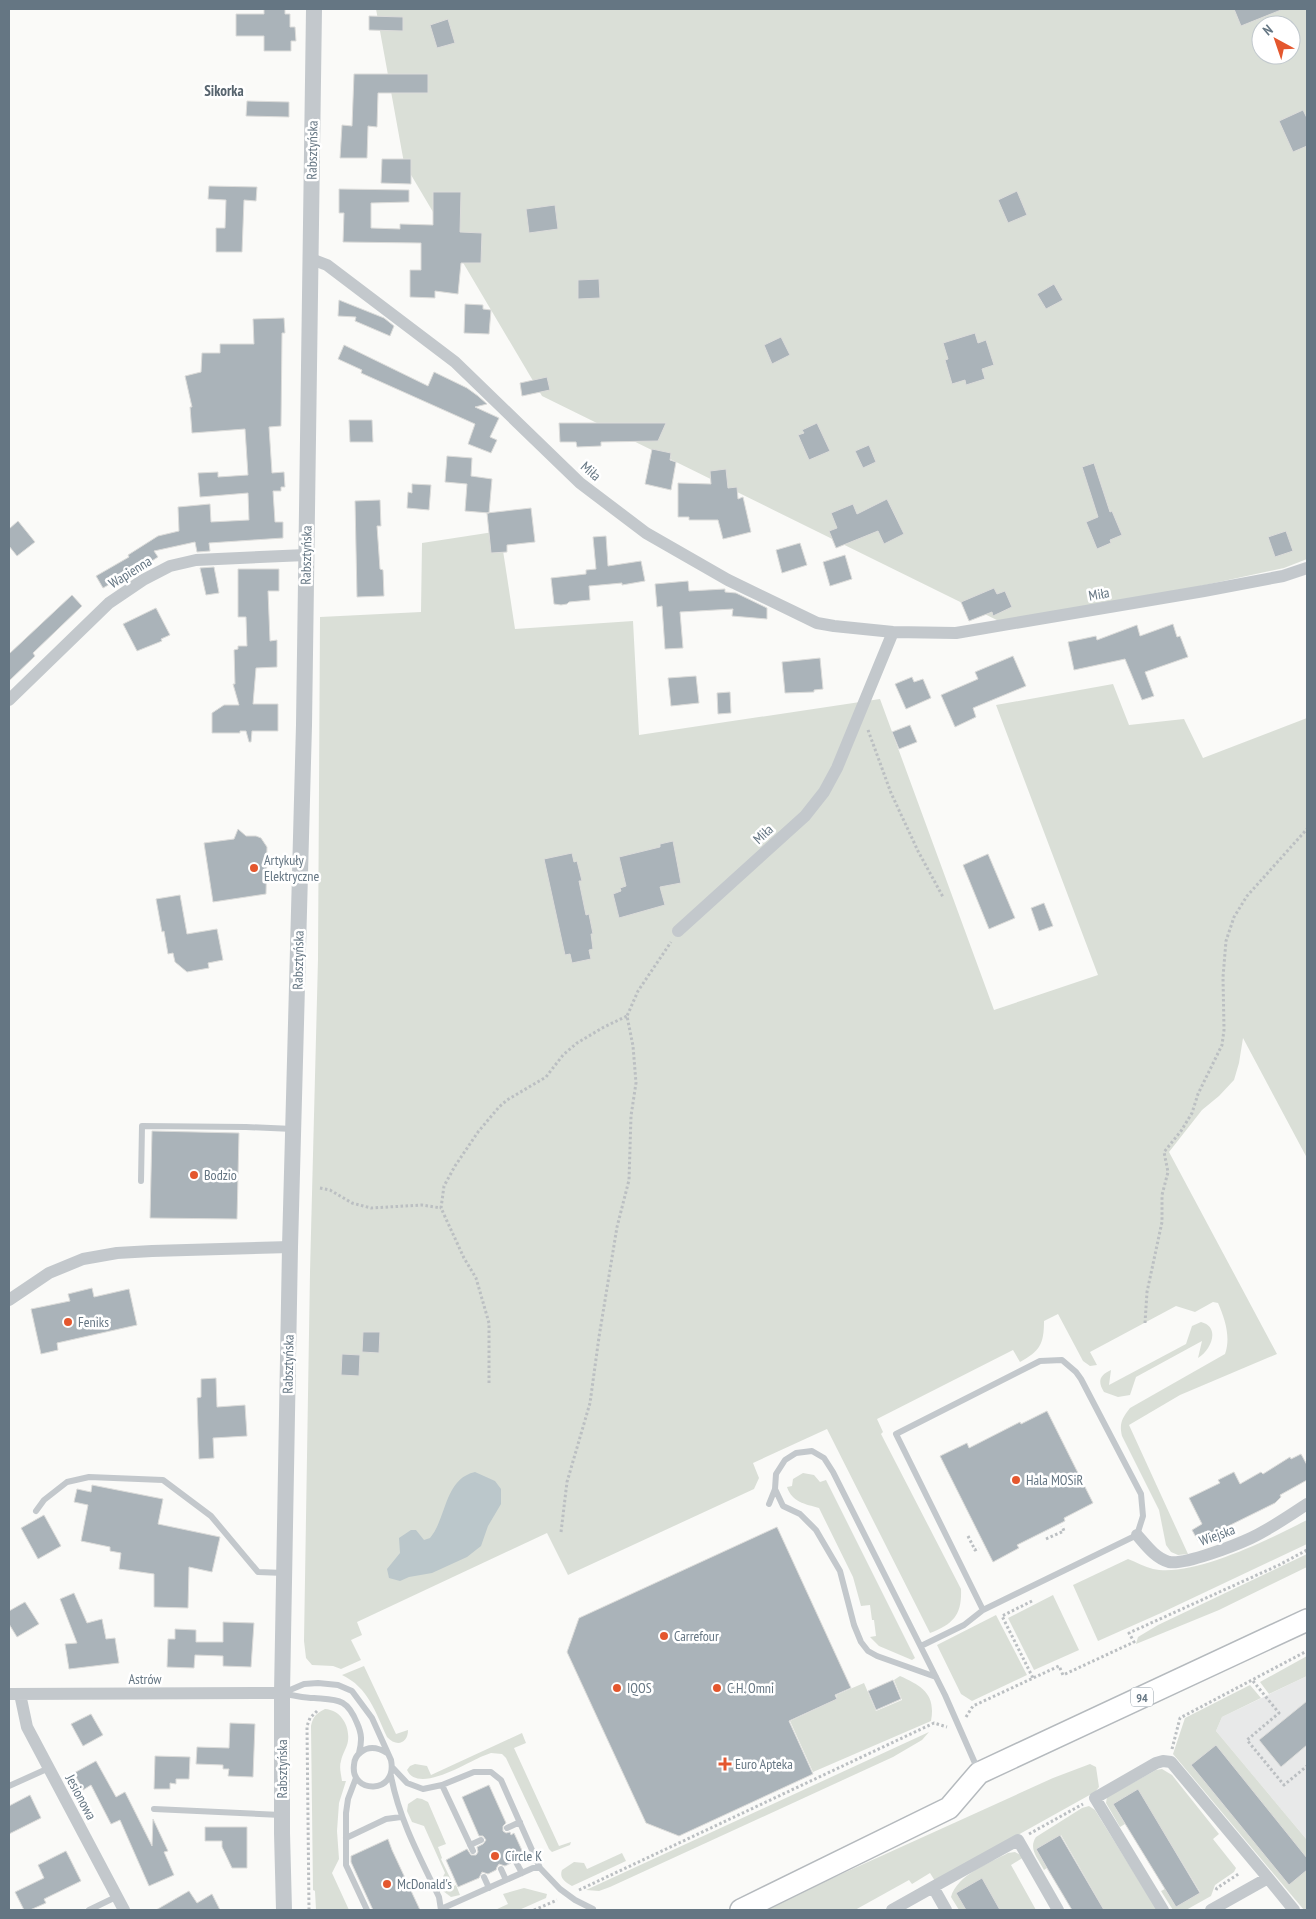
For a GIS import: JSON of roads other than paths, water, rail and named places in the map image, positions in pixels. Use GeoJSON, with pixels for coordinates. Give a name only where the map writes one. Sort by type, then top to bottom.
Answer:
{"type":"FeatureCollection","features":[{"type":"Feature","properties":{"kind":"main road","name":"94"},"geometry":{"type":"LineString","coordinates":[[741,1910],[949,1808],[979,1773],[1307,1620]]}},
{"type":"Feature","properties":{"kind":"street","name":"Rabsztyńska"},"geometry":{"type":"LineString","coordinates":[[284,1910],[282,1693],[306,555],[314,9]]}},
{"type":"Feature","properties":{"kind":"street","name":"Miła"},"geometry":{"type":"LineString","coordinates":[[311,260],[327,265],[455,362],[580,483],[646,533],[728,580],[817,622],[834,626],[893,632],[956,633],[1204,591],[1282,576],[1307,568]]}},
{"type":"Feature","properties":{"kind":"street","name":"Wapienna"},"geometry":{"type":"LineString","coordinates":[[9,700],[109,603],[143,580],[170,566],[196,560],[306,555]]}},
{"type":"Feature","properties":{"kind":"street","name":"Miła"},"geometry":{"type":"LineString","coordinates":[[678,931],[805,816],[824,792],[838,768],[893,632]]}},
{"type":"Feature","properties":{"kind":"street"},"geometry":{"type":"LineString","coordinates":[[9,1300],[50,1273],[83,1259],[116,1253],[290,1247]]}},
{"type":"Feature","properties":{"kind":"street","name":"Wiejska"},"geometry":{"type":"LineString","coordinates":[[1137,1535],[1153,1553],[1169,1562],[1180,1562],[1194,1559],[1251,1538],[1307,1504]]}},
{"type":"Feature","properties":{"kind":"street","name":"Astrów"},"geometry":{"type":"LineString","coordinates":[[14,1694],[282,1693]]}},
{"type":"Feature","properties":{"kind":"street","name":"Jesionowa"},"geometry":{"type":"LineString","coordinates":[[14,1694],[27,1727],[124,1910]]}},
{"type":"Feature","properties":{"kind":"street"},"geometry":{"type":"LineString","coordinates":[[1163,1910],[1094,1798],[1156,1763],[1163,1761],[1171,1762],[1294,1910]]}},
{"type":"Feature","properties":{"kind":"street"},"geometry":{"type":"LineString","coordinates":[[892,1910],[1018,1840],[1058,1910]]}},
{"type":"Feature","properties":{"kind":"street"},"geometry":{"type":"LineString","coordinates":[[1211,1910],[1268,1878]]}},
{"type":"Feature","properties":{"kind":"street"},"geometry":{"type":"LineString","coordinates":[[933,1887],[946,1910]]}},
{"type":"Feature","properties":{"kind":"lane"},"geometry":{"type":"LineString","coordinates":[[141,1181],[142,1126],[294,1129]]}},
{"type":"Feature","properties":{"kind":"lane"},"geometry":{"type":"LineString","coordinates":[[921,1646],[964,1625],[983,1610],[1137,1535],[1143,1516],[1141,1494],[1081,1378],[1062,1360],[1040,1361],[896,1434],[983,1610]]}},
{"type":"Feature","properties":{"kind":"lane"},"geometry":{"type":"LineString","coordinates":[[769,1504],[775,1489],[776,1474],[785,1460],[796,1453],[812,1452],[824,1458],[833,1472],[921,1646],[979,1773]]}},
{"type":"Feature","properties":{"kind":"lane"},"geometry":{"type":"LineString","coordinates":[[36,1511],[44,1500],[67,1482],[89,1477],[163,1480],[211,1516],[258,1572],[285,1573]]}},
{"type":"Feature","properties":{"kind":"lane"},"geometry":{"type":"LineString","coordinates":[[775,1489],[784,1506],[800,1514],[816,1530],[840,1571],[854,1625],[861,1642],[868,1651],[936,1677]]}},
{"type":"Feature","properties":{"kind":"lane"},"geometry":{"type":"LineString","coordinates":[[282,1693],[304,1684],[318,1683],[338,1686],[352,1691],[372,1718],[391,1760],[390,1776],[402,1817],[439,1897],[441,1910],[533,1868],[540,1868]]}},
{"type":"Feature","properties":{"kind":"lane"},"geometry":{"type":"LineString","coordinates":[[282,1693],[306,1698],[340,1700],[349,1707],[361,1732],[360,1753],[353,1766],[356,1778],[371,1787],[382,1784],[390,1776]]}},
{"type":"Feature","properties":{"kind":"lane"},"geometry":{"type":"LineString","coordinates":[[360,1753],[366,1749],[373,1748],[387,1753]]}},
{"type":"Feature","properties":{"kind":"lane"},"geometry":{"type":"LineString","coordinates":[[392,1767],[406,1783],[423,1789],[442,1785],[474,1772],[491,1772],[501,1780],[540,1868],[560,1889],[575,1900],[593,1908]]}},
{"type":"Feature","properties":{"kind":"lane"},"geometry":{"type":"LineString","coordinates":[[9,1786],[49,1768]]}},
{"type":"Feature","properties":{"kind":"lane"},"geometry":{"type":"LineString","coordinates":[[356,1778],[348,1800],[346,1813],[346,1865],[367,1910]]}},
{"type":"Feature","properties":{"kind":"lane"},"geometry":{"type":"LineString","coordinates":[[442,1785],[471,1848],[480,1840]]}},
{"type":"Feature","properties":{"kind":"lane"},"geometry":{"type":"LineString","coordinates":[[154,1809],[282,1815]]}},
{"type":"Feature","properties":{"kind":"lane"},"geometry":{"type":"LineString","coordinates":[[346,1838],[386,1819],[402,1817]]}},
{"type":"Feature","properties":{"kind":"lane"},"geometry":{"type":"LineString","coordinates":[[507,1828],[520,1822]]}},
{"type":"Feature","properties":{"kind":"lane"},"geometry":{"type":"LineString","coordinates":[[516,1862],[522,1873]]}},
{"type":"Feature","properties":{"kind":"lane"},"geometry":{"type":"LineString","coordinates":[[501,1869],[506,1880]]}},
{"type":"Feature","properties":{"kind":"lane"},"geometry":{"type":"LineString","coordinates":[[484,1877],[489,1888]]}},
{"type":"Feature","properties":{"kind":"lane"},"geometry":{"type":"LineString","coordinates":[[89,1910],[116,1897]]}},
{"type":"Feature","properties":{"kind":"place","name":"Artykuły Elektryczne"},"geometry":{"type":"Point","coordinates":[254,868]}},
{"type":"Feature","properties":{"kind":"place","name":"Bodzio"},"geometry":{"type":"Point","coordinates":[194,1175]}},
{"type":"Feature","properties":{"kind":"place","name":"Feniks"},"geometry":{"type":"Point","coordinates":[68,1322]}},
{"type":"Feature","properties":{"kind":"place","name":"Hala MOSiR"},"geometry":{"type":"Point","coordinates":[1016,1480]}},
{"type":"Feature","properties":{"kind":"place","name":"Carrefour"},"geometry":{"type":"Point","coordinates":[664,1636]}},
{"type":"Feature","properties":{"kind":"place","name":"IQOS"},"geometry":{"type":"Point","coordinates":[617,1688]}},
{"type":"Feature","properties":{"kind":"place","name":"C.H. Omni"},"geometry":{"type":"Point","coordinates":[717,1688]}},
{"type":"Feature","properties":{"kind":"place","name":"Euro Apteka"},"geometry":{"type":"Point","coordinates":[725,1764]}},
{"type":"Feature","properties":{"kind":"place","name":"Circle K"},"geometry":{"type":"Point","coordinates":[495,1856]}},
{"type":"Feature","properties":{"kind":"place","name":"McDonald's"},"geometry":{"type":"Point","coordinates":[387,1884]}},
{"type":"Feature","properties":{"kind":"district","name":"Sikorka"},"geometry":{"type":"Point","coordinates":[224,90]}}]}
